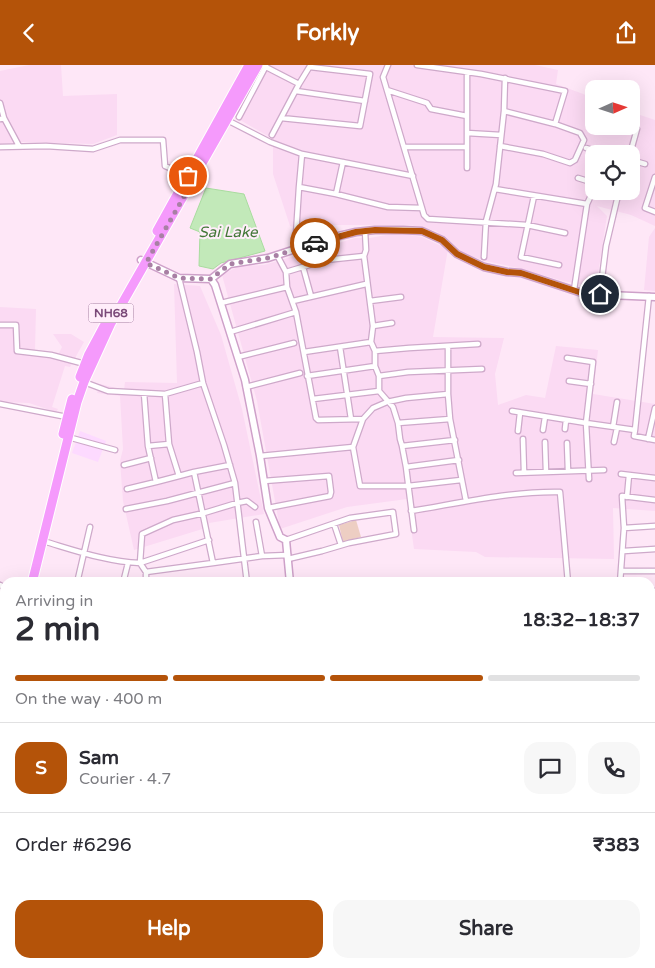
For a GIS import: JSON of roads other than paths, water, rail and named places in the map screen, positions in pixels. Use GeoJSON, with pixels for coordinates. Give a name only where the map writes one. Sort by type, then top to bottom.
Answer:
{"type":"FeatureCollection","features":[{"type":"Feature","properties":{"kind":"highway","name":"NH68"},"geometry":{"type":"LineString","coordinates":[[191,178],[249,65]]}},
{"type":"Feature","properties":{"kind":"highway","name":"NH68"},"geometry":{"type":"LineString","coordinates":[[27,577],[66,417],[89,354],[191,178],[263,66]]}},
{"type":"Feature","properties":{"kind":"highway","name":"NH68"},"geometry":{"type":"LineString","coordinates":[[33,577],[77,402],[84,382],[112,323],[144,261]]}},
{"type":"Feature","properties":{"kind":"street"},"geometry":{"type":"LineString","coordinates":[[388,65],[383,77],[424,215],[428,219],[486,221],[527,225],[565,233]]}},
{"type":"Feature","properties":{"kind":"street"},"geometry":{"type":"LineString","coordinates":[[417,65],[467,72],[566,91],[556,124]]}},
{"type":"Feature","properties":{"kind":"street"},"geometry":{"type":"LineString","coordinates":[[239,117],[263,66],[299,84]]}},
{"type":"Feature","properties":{"kind":"street"},"geometry":{"type":"LineString","coordinates":[[272,135],[281,118],[296,91],[299,84],[310,66],[370,74],[360,126],[281,118]]}},
{"type":"Feature","properties":{"kind":"street"},"geometry":{"type":"LineString","coordinates":[[467,72],[467,169]]}},
{"type":"Feature","properties":{"kind":"street"},"geometry":{"type":"LineString","coordinates":[[484,257],[486,221],[495,189],[504,111],[505,79]]}},
{"type":"Feature","properties":{"kind":"street"},"geometry":{"type":"LineString","coordinates":[[387,90],[427,103],[430,109],[467,116]]}},
{"type":"Feature","properties":{"kind":"street"},"geometry":{"type":"LineString","coordinates":[[296,91],[365,101]]}},
{"type":"Feature","properties":{"kind":"street"},"geometry":{"type":"LineString","coordinates":[[0,103],[2,118],[19,146]]}},
{"type":"Feature","properties":{"kind":"street"},"geometry":{"type":"LineString","coordinates":[[500,146],[543,154],[570,163],[575,160],[584,140],[580,133],[556,124],[504,111]]}},
{"type":"Feature","properties":{"kind":"street"},"geometry":{"type":"LineString","coordinates":[[227,120],[270,142],[302,154],[413,176]]}},
{"type":"Feature","properties":{"kind":"street"},"geometry":{"type":"LineString","coordinates":[[467,133],[501,135]]}},
{"type":"Feature","properties":{"kind":"street"},"geometry":{"type":"LineString","coordinates":[[0,147],[93,149],[120,140],[164,140],[165,166],[191,178]]}},
{"type":"Feature","properties":{"kind":"street"},"geometry":{"type":"LineString","coordinates":[[404,147],[467,147]]}},
{"type":"Feature","properties":{"kind":"street"},"geometry":{"type":"LineString","coordinates":[[295,249],[302,154]]}},
{"type":"Feature","properties":{"kind":"street"},"geometry":{"type":"LineString","coordinates":[[336,194],[343,162]]}},
{"type":"Feature","properties":{"kind":"street"},"geometry":{"type":"LineString","coordinates":[[640,163],[645,164]]}},
{"type":"Feature","properties":{"kind":"street"},"geometry":{"type":"LineString","coordinates":[[655,177],[653,189],[645,208],[655,212]]}},
{"type":"Feature","properties":{"kind":"street"},"geometry":{"type":"LineString","coordinates":[[578,178],[585,180]]}},
{"type":"Feature","properties":{"kind":"street"},"geometry":{"type":"LineString","coordinates":[[299,187],[388,207],[422,208]]}},
{"type":"Feature","properties":{"kind":"street"},"geometry":{"type":"LineString","coordinates":[[495,189],[587,204]]}},
{"type":"Feature","properties":{"kind":"street"},"geometry":{"type":"LineString","coordinates":[[534,196],[521,257],[559,265]]}},
{"type":"Feature","properties":{"kind":"street"},"geometry":{"type":"LineString","coordinates":[[574,290],[589,200]]}},
{"type":"Feature","properties":{"kind":"street"},"geometry":{"type":"LineString","coordinates":[[600,294],[606,247],[617,200]]}},
{"type":"Feature","properties":{"kind":"street"},"geometry":{"type":"LineString","coordinates":[[144,261],[179,278],[211,279],[230,264],[277,255],[326,239],[365,231],[422,231],[442,240],[457,254],[484,267],[521,273],[585,294],[652,297],[634,436],[655,440]]}},
{"type":"Feature","properties":{"kind":"street"},"geometry":{"type":"LineString","coordinates":[[365,231],[366,284],[373,326],[372,342],[375,351],[375,366],[379,376],[378,391],[393,407],[398,423],[414,530]]}},
{"type":"Feature","properties":{"kind":"street"},"geometry":{"type":"LineString","coordinates":[[277,255],[286,272],[287,287],[296,312],[315,414],[318,420],[363,419]]}},
{"type":"Feature","properties":{"kind":"street"},"geometry":{"type":"LineString","coordinates":[[286,272],[326,260],[364,256]]}},
{"type":"Feature","properties":{"kind":"street"},"geometry":{"type":"LineString","coordinates":[[303,267],[311,296]]}},
{"type":"Feature","properties":{"kind":"street"},"geometry":{"type":"LineString","coordinates":[[179,278],[197,352],[202,383],[235,483],[246,577]]}},
{"type":"Feature","properties":{"kind":"street"},"geometry":{"type":"LineString","coordinates":[[146,572],[262,555],[288,557],[396,534],[394,512],[350,518],[286,539],[280,537],[268,508],[260,456],[238,357],[216,285],[211,279]]}},
{"type":"Feature","properties":{"kind":"street"},"geometry":{"type":"LineString","coordinates":[[293,301],[366,284]]}},
{"type":"Feature","properties":{"kind":"street"},"geometry":{"type":"LineString","coordinates":[[221,303],[287,287]]}},
{"type":"Feature","properties":{"kind":"street"},"geometry":{"type":"LineString","coordinates":[[370,301],[401,297]]}},
{"type":"Feature","properties":{"kind":"street"},"geometry":{"type":"LineString","coordinates":[[230,331],[296,312]]}},
{"type":"Feature","properties":{"kind":"street"},"geometry":{"type":"LineString","coordinates":[[373,326],[392,323]]}},
{"type":"Feature","properties":{"kind":"street"},"geometry":{"type":"LineString","coordinates":[[0,325],[16,325],[16,351],[51,355],[85,364]]}},
{"type":"Feature","properties":{"kind":"street"},"geometry":{"type":"LineString","coordinates":[[304,352],[372,342]]}},
{"type":"Feature","properties":{"kind":"street"},"geometry":{"type":"LineString","coordinates":[[238,357],[294,343]]}},
{"type":"Feature","properties":{"kind":"street"},"geometry":{"type":"LineString","coordinates":[[375,351],[409,347],[478,344]]}},
{"type":"Feature","properties":{"kind":"street"},"geometry":{"type":"LineString","coordinates":[[448,346],[450,419],[466,501]]}},
{"type":"Feature","properties":{"kind":"street"},"geometry":{"type":"LineString","coordinates":[[340,347],[351,419]]}},
{"type":"Feature","properties":{"kind":"street"},"geometry":{"type":"LineString","coordinates":[[566,357],[593,361],[586,423],[589,479]]}},
{"type":"Feature","properties":{"kind":"street"},"geometry":{"type":"LineString","coordinates":[[308,376],[375,366]]}},
{"type":"Feature","properties":{"kind":"street"},"geometry":{"type":"LineString","coordinates":[[379,376],[408,372],[482,369]]}},
{"type":"Feature","properties":{"kind":"street"},"geometry":{"type":"LineString","coordinates":[[246,387],[300,373]]}},
{"type":"Feature","properties":{"kind":"street"},"geometry":{"type":"LineString","coordinates":[[569,381],[591,384]]}},
{"type":"Feature","properties":{"kind":"street"},"geometry":{"type":"LineString","coordinates":[[84,382],[108,391],[165,394],[202,383]]}},
{"type":"Feature","properties":{"kind":"street"},"geometry":{"type":"LineString","coordinates":[[313,399],[378,391]]}},
{"type":"Feature","properties":{"kind":"street"},"geometry":{"type":"LineString","coordinates":[[144,393],[148,446],[156,483]]}},
{"type":"Feature","properties":{"kind":"street"},"geometry":{"type":"LineString","coordinates":[[165,394],[169,444],[179,476]]}},
{"type":"Feature","properties":{"kind":"street"},"geometry":{"type":"LineString","coordinates":[[448,394],[406,397],[373,408],[363,419],[353,447],[360,486],[408,486],[461,480]]}},
{"type":"Feature","properties":{"kind":"street"},"geometry":{"type":"LineString","coordinates":[[614,442],[617,402]]}},
{"type":"Feature","properties":{"kind":"street"},"geometry":{"type":"LineString","coordinates":[[0,404],[66,417]]}},
{"type":"Feature","properties":{"kind":"street"},"geometry":{"type":"LineString","coordinates":[[648,439],[655,408]]}},
{"type":"Feature","properties":{"kind":"street"},"geometry":{"type":"LineString","coordinates":[[512,411],[635,430]]}},
{"type":"Feature","properties":{"kind":"street"},"geometry":{"type":"LineString","coordinates":[[518,431],[520,413]]}},
{"type":"Feature","properties":{"kind":"street"},"geometry":{"type":"LineString","coordinates":[[543,430],[545,417]]}},
{"type":"Feature","properties":{"kind":"street"},"geometry":{"type":"LineString","coordinates":[[398,423],[450,419]]}},
{"type":"Feature","properties":{"kind":"street"},"geometry":{"type":"LineString","coordinates":[[565,429],[566,420]]}},
{"type":"Feature","properties":{"kind":"street"},"geometry":{"type":"LineString","coordinates":[[68,437],[115,450]]}},
{"type":"Feature","properties":{"kind":"street"},"geometry":{"type":"LineString","coordinates":[[523,439],[524,473]]}},
{"type":"Feature","properties":{"kind":"street"},"geometry":{"type":"LineString","coordinates":[[402,445],[455,440]]}},
{"type":"Feature","properties":{"kind":"street"},"geometry":{"type":"LineString","coordinates":[[545,442],[546,472]]}},
{"type":"Feature","properties":{"kind":"street"},"geometry":{"type":"LineString","coordinates":[[567,443],[568,471]]}},
{"type":"Feature","properties":{"kind":"street"},"geometry":{"type":"LineString","coordinates":[[148,446],[169,444]]}},
{"type":"Feature","properties":{"kind":"street"},"geometry":{"type":"LineString","coordinates":[[260,456],[353,447]]}},
{"type":"Feature","properties":{"kind":"street"},"geometry":{"type":"LineString","coordinates":[[124,465],[151,458]]}},
{"type":"Feature","properties":{"kind":"street"},"geometry":{"type":"LineString","coordinates":[[406,467],[458,460]]}},
{"type":"Feature","properties":{"kind":"street"},"geometry":{"type":"LineString","coordinates":[[127,489],[230,465]]}},
{"type":"Feature","properties":{"kind":"street"},"geometry":{"type":"LineString","coordinates":[[516,473],[604,470]]}},
{"type":"Feature","properties":{"kind":"street"},"geometry":{"type":"LineString","coordinates":[[194,472],[213,563]]}},
{"type":"Feature","properties":{"kind":"street"},"geometry":{"type":"LineString","coordinates":[[621,474],[655,478]]}},
{"type":"Feature","properties":{"kind":"street"},"geometry":{"type":"LineString","coordinates":[[627,497],[629,475]]}},
{"type":"Feature","properties":{"kind":"street"},"geometry":{"type":"LineString","coordinates":[[264,481],[329,476],[330,496],[268,508]]}},
{"type":"Feature","properties":{"kind":"street"},"geometry":{"type":"LineString","coordinates":[[126,509],[235,483]]}},
{"type":"Feature","properties":{"kind":"street"},"geometry":{"type":"LineString","coordinates":[[411,511],[466,501],[542,492],[560,492],[567,577]]}},
{"type":"Feature","properties":{"kind":"street"},"geometry":{"type":"LineString","coordinates":[[620,577],[624,551],[622,496],[655,500]]}},
{"type":"Feature","properties":{"kind":"street"},"geometry":{"type":"LineString","coordinates":[[146,577],[146,572],[140,563],[142,534],[172,520],[237,503],[247,501],[255,507]]}},
{"type":"Feature","properties":{"kind":"street"},"geometry":{"type":"LineString","coordinates":[[256,522],[262,555]]}},
{"type":"Feature","properties":{"kind":"street"},"geometry":{"type":"LineString","coordinates":[[334,524],[341,545]]}},
{"type":"Feature","properties":{"kind":"street"},"geometry":{"type":"LineString","coordinates":[[624,528],[655,526]]}},
{"type":"Feature","properties":{"kind":"street"},"geometry":{"type":"LineString","coordinates":[[79,577],[90,527]]}},
{"type":"Feature","properties":{"kind":"street"},"geometry":{"type":"LineString","coordinates":[[286,539],[290,577]]}},
{"type":"Feature","properties":{"kind":"street"},"geometry":{"type":"LineString","coordinates":[[42,541],[85,554],[128,563],[140,563],[209,540]]}},
{"type":"Feature","properties":{"kind":"street"},"geometry":{"type":"LineString","coordinates":[[624,551],[655,549]]}},
{"type":"Feature","properties":{"kind":"street"},"geometry":{"type":"LineString","coordinates":[[125,577],[128,563]]}},
{"type":"Feature","properties":{"kind":"street"},"geometry":{"type":"LineString","coordinates":[[621,571],[655,571]]}},
{"type":"Feature","properties":{"kind":"water","name":"Sai Lake"},"geometry":{"type":"Polygon","coordinates":[[[206,188],[244,194],[265,251],[221,263],[213,269],[199,266],[200,232],[190,228],[206,188]]]}}]}
